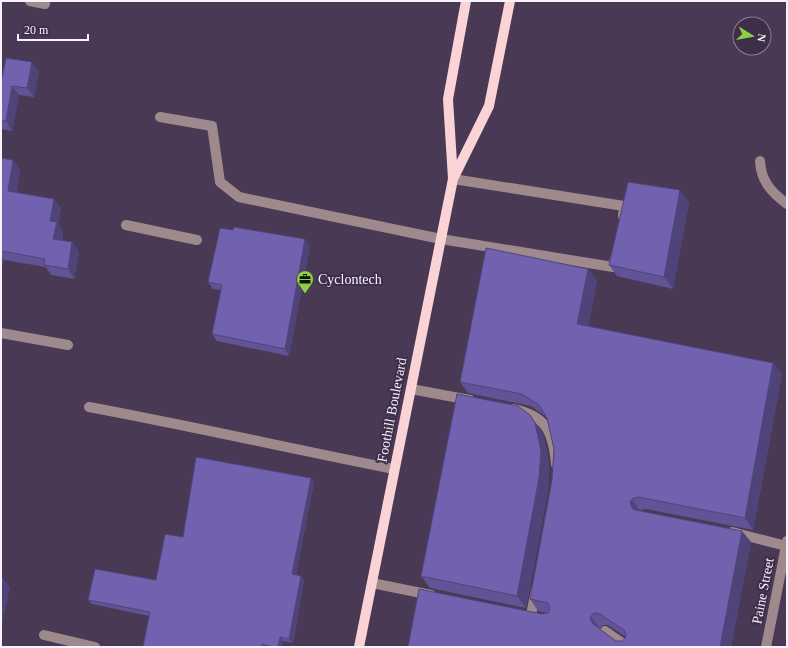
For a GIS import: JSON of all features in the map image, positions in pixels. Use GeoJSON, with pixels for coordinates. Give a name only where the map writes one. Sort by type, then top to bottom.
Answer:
{"type":"FeatureCollection","features":[{"type":"Feature","properties":{"kind":"main road","name":"Foothill Boulevard"},"geometry":{"type":"LineString","coordinates":[[359,647],[453,179],[448,99],[466,1]]}},
{"type":"Feature","properties":{"kind":"main road","name":"Foothill Boulevard"},"geometry":{"type":"LineString","coordinates":[[453,179],[490,106],[510,1]]}},
{"type":"Feature","properties":{"kind":"street"},"geometry":{"type":"LineString","coordinates":[[30,1],[45,4]]}},
{"type":"Feature","properties":{"kind":"street"},"geometry":{"type":"LineString","coordinates":[[160,117],[212,126],[220,182],[239,197],[441,239],[614,267],[616,252]]}},
{"type":"Feature","properties":{"kind":"street"},"geometry":{"type":"LineString","coordinates":[[760,161],[761,172],[767,186],[787,204]]}},
{"type":"Feature","properties":{"kind":"street"},"geometry":{"type":"LineString","coordinates":[[453,179],[624,206],[620,229]]}},
{"type":"Feature","properties":{"kind":"street"},"geometry":{"type":"LineString","coordinates":[[126,226],[197,240]]}},
{"type":"Feature","properties":{"kind":"street"},"geometry":{"type":"LineString","coordinates":[[1,332],[68,345]]}},
{"type":"Feature","properties":{"kind":"street"},"geometry":{"type":"LineString","coordinates":[[411,389],[478,401]]}},
{"type":"Feature","properties":{"kind":"street"},"geometry":{"type":"LineString","coordinates":[[500,406],[529,412],[543,422],[549,432],[556,462],[555,477]]}},
{"type":"Feature","properties":{"kind":"street"},"geometry":{"type":"LineString","coordinates":[[90,407],[162,420],[224,435],[394,469]]}},
{"type":"Feature","properties":{"kind":"street"},"geometry":{"type":"LineString","coordinates":[[722,530],[786,543]]}},
{"type":"Feature","properties":{"kind":"street","name":"Paine Street"},"geometry":{"type":"LineString","coordinates":[[766,647],[786,543]]}},
{"type":"Feature","properties":{"kind":"street"},"geometry":{"type":"LineString","coordinates":[[531,615],[538,577]]}},
{"type":"Feature","properties":{"kind":"street"},"geometry":{"type":"LineString","coordinates":[[372,583],[439,597]]}},
{"type":"Feature","properties":{"kind":"street"},"geometry":{"type":"LineString","coordinates":[[605,631],[628,647]]}},
{"type":"Feature","properties":{"kind":"street"},"geometry":{"type":"LineString","coordinates":[[44,635],[95,647]]}},
{"type":"Feature","properties":{"kind":"building"},"geometry":{"type":"Polygon","coordinates":[[[6,58],[32,62],[27,88],[12,86],[6,121],[1,121],[1,78],[6,58]]]}},
{"type":"Feature","properties":{"kind":"building"},"geometry":{"type":"Polygon","coordinates":[[[1,158],[13,160],[8,191],[54,199],[50,221],[57,222],[53,239],[72,242],[68,269],[44,265],[45,259],[1,251],[1,158]]]}},
{"type":"Feature","properties":{"kind":"building"},"geometry":{"type":"Polygon","coordinates":[[[628,182],[680,190],[664,277],[609,265],[628,182]]]}},
{"type":"Feature","properties":{"kind":"building"},"geometry":{"type":"Polygon","coordinates":[[[234,227],[305,239],[285,349],[212,334],[222,285],[208,282],[220,228],[233,230],[234,227]]]}},
{"type":"Feature","properties":{"kind":"building"},"geometry":{"type":"Polygon","coordinates":[[[486,248],[588,269],[577,324],[773,363],[745,518],[638,497],[632,499],[630,502],[632,508],[635,510],[742,531],[720,647],[408,647],[419,589],[542,614],[548,613],[550,609],[548,603],[530,599],[552,480],[554,449],[547,418],[539,405],[522,394],[460,382],[486,248]],[[594,613],[591,616],[590,619],[593,624],[616,641],[622,641],[626,635],[624,630],[600,614],[594,613]]]}},
{"type":"Feature","properties":{"kind":"building"},"geometry":{"type":"Polygon","coordinates":[[[457,394],[518,406],[530,415],[535,423],[541,451],[539,478],[517,596],[421,576],[457,394]]]}},
{"type":"Feature","properties":{"kind":"building"},"geometry":{"type":"Polygon","coordinates":[[[196,457],[311,478],[292,574],[301,576],[289,639],[280,637],[278,647],[262,644],[261,647],[143,647],[150,612],[88,600],[95,569],[156,580],[165,534],[183,537],[196,457]]]}},
{"type":"Feature","properties":{"kind":"building"},"geometry":{"type":"Polygon","coordinates":[[[1,578],[3,579],[1,589],[1,578]]]}},
{"type":"Feature","properties":{"kind":"place","name":"Cyclontech"},"geometry":{"type":"Point","coordinates":[305,294]}}]}
